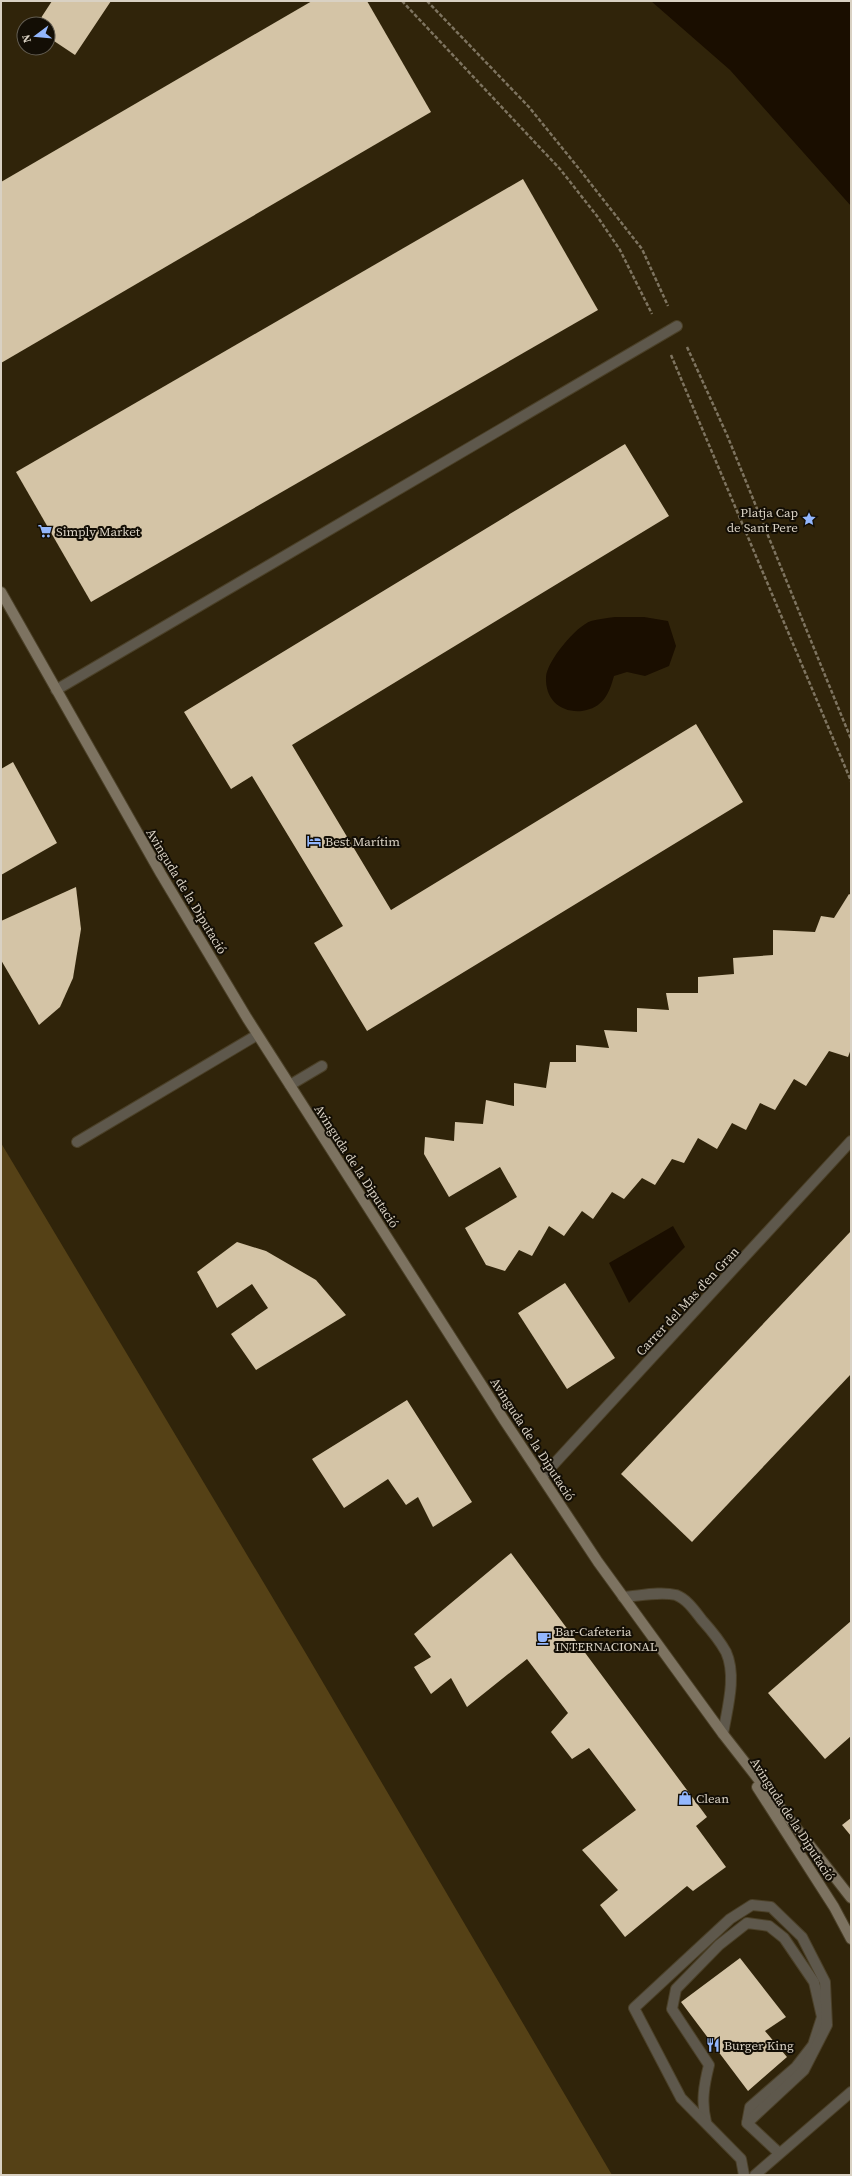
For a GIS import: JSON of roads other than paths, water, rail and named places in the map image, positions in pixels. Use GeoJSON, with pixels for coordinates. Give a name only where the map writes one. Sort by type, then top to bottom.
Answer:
{"type":"FeatureCollection","features":[{"type":"Feature","properties":{"kind":"street"},"geometry":{"type":"LineString","coordinates":[[56,690],[677,326]]}},
{"type":"Feature","properties":{"kind":"street","name":"Avinguda de la Diputació"},"geometry":{"type":"LineString","coordinates":[[1,592],[157,868],[257,1035],[542,1477],[623,1597],[723,1734],[851,1898]]}},
{"type":"Feature","properties":{"kind":"street"},"geometry":{"type":"LineString","coordinates":[[77,1142],[257,1035]]}},
{"type":"Feature","properties":{"kind":"street"},"geometry":{"type":"LineString","coordinates":[[290,1085],[322,1066]]}},
{"type":"Feature","properties":{"kind":"street","name":"Carrer del Mas d'en Gran"},"geometry":{"type":"LineString","coordinates":[[542,1477],[851,1142]]}},
{"type":"Feature","properties":{"kind":"street"},"geometry":{"type":"LineString","coordinates":[[623,1597],[663,1594],[676,1596],[685,1601],[718,1640],[726,1653],[731,1668],[723,1734]]}},
{"type":"Feature","properties":{"kind":"street","name":"Avinguda de la Diputació"},"geometry":{"type":"LineString","coordinates":[[723,1734],[834,1907],[851,1939]]}},
{"type":"Feature","properties":{"kind":"street"},"geometry":{"type":"LineString","coordinates":[[744,2175],[741,2159],[681,2098],[634,2008],[730,1919],[752,1905],[771,1907],[802,1937],[825,1982],[827,2025],[804,2070],[747,2123]]}},
{"type":"Feature","properties":{"kind":"street"},"geometry":{"type":"LineString","coordinates":[[707,2123],[702,2107],[704,2087],[709,2064],[672,2009],[673,2003],[676,1989],[719,1945],[747,1923],[769,1926],[784,1938],[814,1982],[822,2017],[813,2046],[796,2067],[750,2107],[747,2123]]}},
{"type":"Feature","properties":{"kind":"street"},"geometry":{"type":"LineString","coordinates":[[755,2175],[851,2092]]}},
{"type":"Feature","properties":{"kind":"street"},"geometry":{"type":"LineString","coordinates":[[747,2123],[779,2153]]}},
{"type":"Feature","properties":{"kind":"place","name":"Platja Cap de Sant Pere"},"geometry":{"type":"Point","coordinates":[809,519]}},
{"type":"Feature","properties":{"kind":"place","name":"Simply Market"},"geometry":{"type":"Point","coordinates":[45,531]}},
{"type":"Feature","properties":{"kind":"place","name":"Best Marítim"},"geometry":{"type":"Point","coordinates":[314,841]}},
{"type":"Feature","properties":{"kind":"place","name":"Bar-Cafeteria INTERNACIONAL"},"geometry":{"type":"Point","coordinates":[544,1638]}},
{"type":"Feature","properties":{"kind":"place","name":"Clean"},"geometry":{"type":"Point","coordinates":[685,1798]}},
{"type":"Feature","properties":{"kind":"place","name":"Burger King"},"geometry":{"type":"Point","coordinates":[713,2045]}}]}
